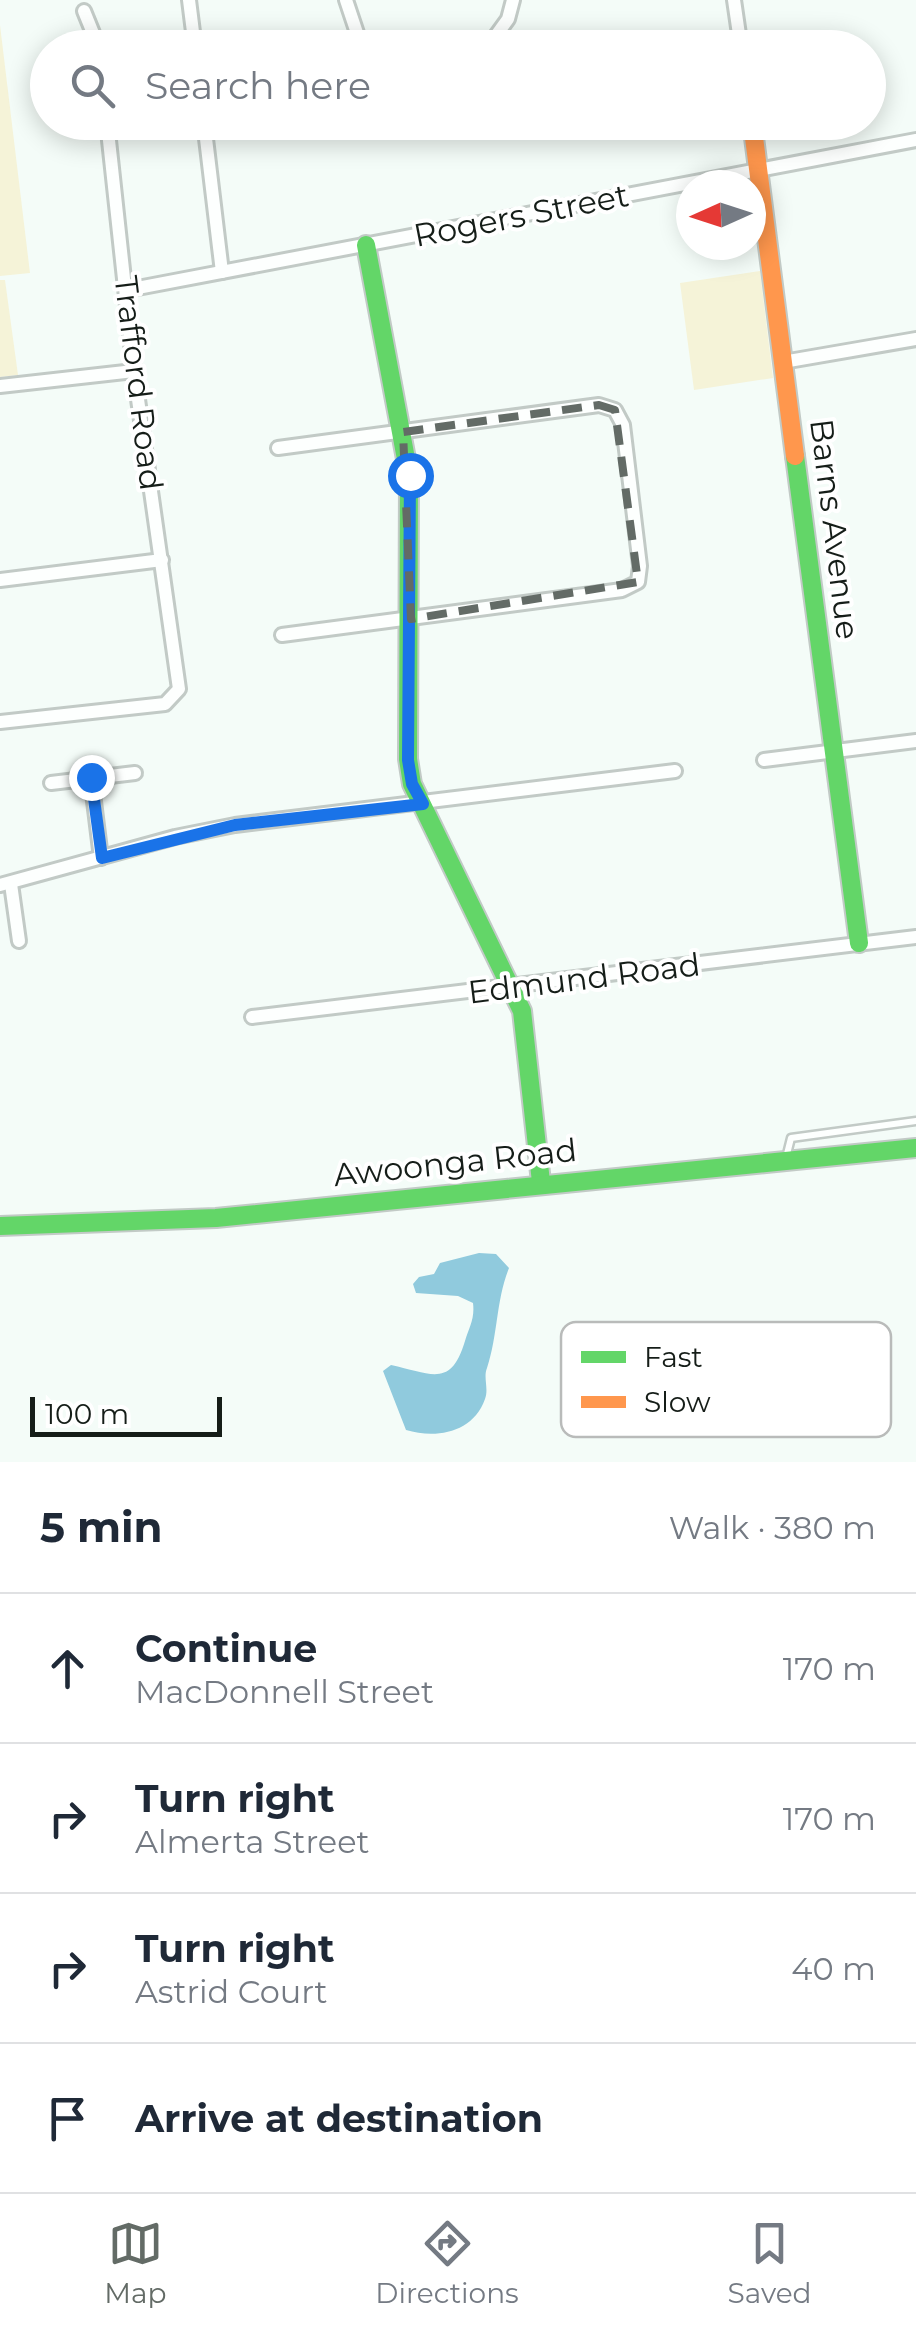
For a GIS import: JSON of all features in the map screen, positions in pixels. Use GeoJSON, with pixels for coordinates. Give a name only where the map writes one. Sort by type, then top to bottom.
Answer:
{"type":"FeatureCollection","features":[{"type":"Feature","properties":{"kind":"street"},"geometry":{"type":"LineString","coordinates":[[189,0],[193,30]]}},
{"type":"Feature","properties":{"kind":"street"},"geometry":{"type":"LineString","coordinates":[[346,0],[356,30]]}},
{"type":"Feature","properties":{"kind":"street"},"geometry":{"type":"LineString","coordinates":[[500,30],[514,0]]}},
{"type":"Feature","properties":{"kind":"street"},"geometry":{"type":"LineString","coordinates":[[734,0],[738,30]]}},
{"type":"Feature","properties":{"kind":"street"},"geometry":{"type":"LineString","coordinates":[[84,12],[91,30]]}},
{"type":"Feature","properties":{"kind":"street","name":"Trafford Road"},"geometry":{"type":"LineString","coordinates":[[0,722],[169,703],[179,688],[134,371],[109,140]]}},
{"type":"Feature","properties":{"kind":"street"},"geometry":{"type":"LineString","coordinates":[[206,140],[222,272]]}},
{"type":"Feature","properties":{"kind":"street","name":"Barns Avenue"},"geometry":{"type":"LineString","coordinates":[[754,140],[758,170]]}},
{"type":"Feature","properties":{"kind":"street","name":"Rogers Street"},"geometry":{"type":"LineString","coordinates":[[758,170],[916,140]]}},
{"type":"Feature","properties":{"kind":"street","name":"Rogers Street"},"geometry":{"type":"LineString","coordinates":[[127,290],[676,186]]}},
{"type":"Feature","properties":{"kind":"street","name":"Barns Avenue"},"geometry":{"type":"LineString","coordinates":[[766,231],[859,943]]}},
{"type":"Feature","properties":{"kind":"street"},"geometry":{"type":"LineString","coordinates":[[366,245],[403,432],[411,504],[408,760],[412,784],[522,1011],[541,1182]]}},
{"type":"Feature","properties":{"kind":"street"},"geometry":{"type":"LineString","coordinates":[[783,362],[916,339]]}},
{"type":"Feature","properties":{"kind":"street"},"geometry":{"type":"LineString","coordinates":[[0,386],[134,371]]}},
{"type":"Feature","properties":{"kind":"street"},"geometry":{"type":"LineString","coordinates":[[278,448],[599,405],[615,410],[623,426],[640,566],[638,582],[622,590],[282,636]]}},
{"type":"Feature","properties":{"kind":"street"},"geometry":{"type":"LineString","coordinates":[[0,580],[162,560]]}},
{"type":"Feature","properties":{"kind":"street"},"geometry":{"type":"LineString","coordinates":[[764,760],[916,742]]}},
{"type":"Feature","properties":{"kind":"street"},"geometry":{"type":"LineString","coordinates":[[19,940],[5,884],[102,858],[235,825],[675,771]]}},
{"type":"Feature","properties":{"kind":"street"},"geometry":{"type":"LineString","coordinates":[[51,783],[134,772]]}},
{"type":"Feature","properties":{"kind":"street"},"geometry":{"type":"LineString","coordinates":[[91,777],[102,858]]}},
{"type":"Feature","properties":{"kind":"street","name":"Edmund Road"},"geometry":{"type":"LineString","coordinates":[[252,1016],[916,937]]}},
{"type":"Feature","properties":{"kind":"street","name":"Awoonga Road"},"geometry":{"type":"LineString","coordinates":[[0,1226],[216,1218],[541,1182],[916,1148]]}},
{"type":"Feature","properties":{"kind":"lane"},"geometry":{"type":"LineString","coordinates":[[786,1160],[786,1144],[791,1138],[916,1121]]}},
{"type":"Feature","properties":{"kind":"highlighted area"},"geometry":{"type":"Polygon","coordinates":[[[599,405],[615,410],[638,582],[411,619],[403,432],[599,405]]]}},
{"type":"Feature","properties":{"kind":"shaded area"},"geometry":{"type":"Polygon","coordinates":[[[0,25],[30,273],[0,276],[0,25]]]}},
{"type":"Feature","properties":{"kind":"shaded area"},"geometry":{"type":"Polygon","coordinates":[[[760,271],[773,378],[694,390],[680,283],[760,271]]]}},
{"type":"Feature","properties":{"kind":"shaded area"},"geometry":{"type":"Polygon","coordinates":[[[0,280],[5,280],[18,375],[0,377],[0,280]]]}},
{"type":"Feature","properties":{"kind":"water"},"geometry":{"type":"Polygon","coordinates":[[[479,1253],[496,1254],[509,1268],[486,1372],[485,1399],[472,1419],[452,1431],[429,1434],[406,1430],[383,1371],[391,1365],[429,1374],[446,1372],[459,1356],[473,1314],[473,1303],[458,1296],[416,1293],[413,1284],[419,1277],[434,1274],[440,1263],[479,1253]]]}},
{"type":"Feature","properties":{"kind":"traffic: fast"},"geometry":{"type":"LineString","coordinates":[[366,245],[409,475],[408,759],[412,784],[522,1011],[541,1182]]}},
{"type":"Feature","properties":{"kind":"traffic: fast"},"geometry":{"type":"LineString","coordinates":[[795,456],[859,943]]}},
{"type":"Feature","properties":{"kind":"traffic: fast"},"geometry":{"type":"LineString","coordinates":[[0,1226],[216,1218],[916,1148]]}},
{"type":"Feature","properties":{"kind":"traffic: slow"},"geometry":{"type":"LineString","coordinates":[[754,140],[795,456]]}},
{"type":"Feature","properties":{"kind":"route"},"geometry":{"type":"LineString","coordinates":[[91,777],[102,858],[235,825],[423,804],[412,784],[408,760],[410,475]]}}]}
